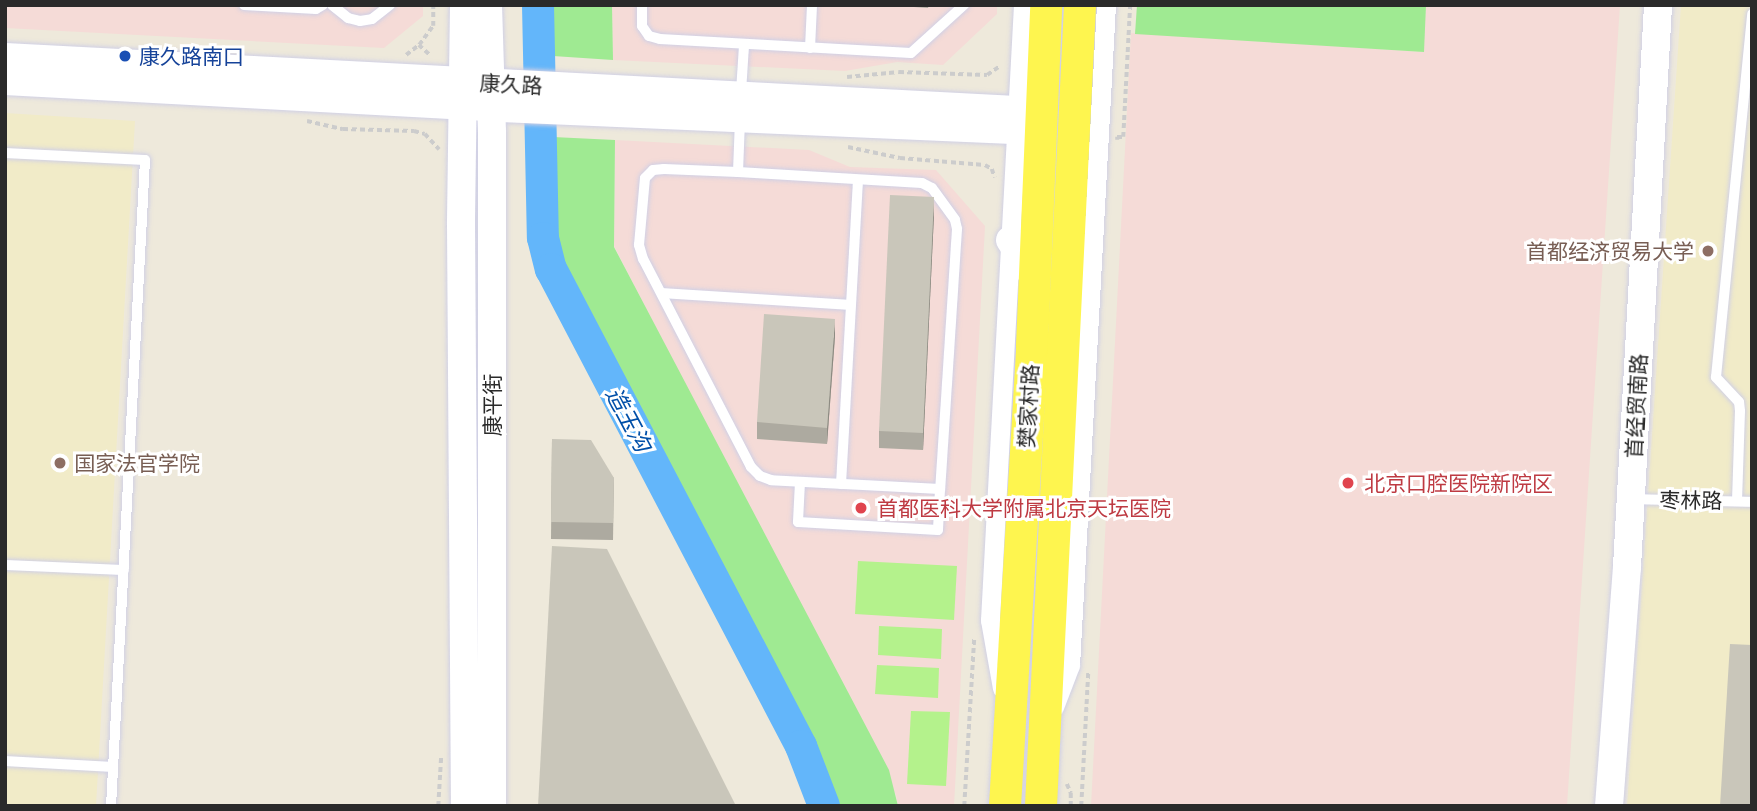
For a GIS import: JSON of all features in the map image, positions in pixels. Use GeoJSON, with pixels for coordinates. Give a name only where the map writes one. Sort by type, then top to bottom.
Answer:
{"type":"FeatureCollection","features":[{"type":"Feature","properties":{"kind":"main road","name":"樊家村路"},"geometry":{"type":"LineString","coordinates":[[1005,806],[1034,278],[1045,5]]}},
{"type":"Feature","properties":{"kind":"main road","name":"樊家村路"},"geometry":{"type":"LineString","coordinates":[[1041,806],[1080,5]]}},
{"type":"Feature","properties":{"kind":"street","name":"康平街"},"geometry":{"type":"LineString","coordinates":[[464,5],[476,94],[492,806]]}},
{"type":"Feature","properties":{"kind":"street","name":"康平街"},"geometry":{"type":"LineString","coordinates":[[465,806],[476,94],[488,5]]}},
{"type":"Feature","properties":{"kind":"street"},"geometry":{"type":"LineString","coordinates":[[1010,736],[990,620],[1023,5]]}},
{"type":"Feature","properties":{"kind":"street"},"geometry":{"type":"LineString","coordinates":[[1044,736],[1070,665],[1106,5]]}},
{"type":"Feature","properties":{"kind":"street","name":"首经贸南路"},"geometry":{"type":"LineString","coordinates":[[1609,806],[1631,499],[1658,5]]}},
{"type":"Feature","properties":{"kind":"street","name":"康久路"},"geometry":{"type":"LineString","coordinates":[[5,57],[476,94],[1016,120]]}},
{"type":"Feature","properties":{"kind":"street","name":"康久路"},"geometry":{"type":"LineString","coordinates":[[5,81],[476,94]]}},
{"type":"Feature","properties":{"kind":"street"},"geometry":{"type":"LineString","coordinates":[[1010,240],[1034,278]]}},
{"type":"Feature","properties":{"kind":"lane"},"geometry":{"type":"LineString","coordinates":[[244,5],[316,9],[323,5]]}},
{"type":"Feature","properties":{"kind":"lane"},"geometry":{"type":"LineString","coordinates":[[332,5],[348,18],[360,21],[372,19],[390,5]]}},
{"type":"Feature","properties":{"kind":"lane"},"geometry":{"type":"LineString","coordinates":[[642,5],[642,26],[649,36],[744,45],[911,53],[964,5]]}},
{"type":"Feature","properties":{"kind":"lane"},"geometry":{"type":"LineString","coordinates":[[810,48],[812,5]]}},
{"type":"Feature","properties":{"kind":"lane"},"geometry":{"type":"LineString","coordinates":[[1737,501],[1740,411],[1738,402],[1716,377],[1752,14]]}},
{"type":"Feature","properties":{"kind":"lane"},"geometry":{"type":"LineString","coordinates":[[738,172],[744,45]]}},
{"type":"Feature","properties":{"kind":"lane"},"geometry":{"type":"LineString","coordinates":[[5,153],[145,160],[111,806]]}},
{"type":"Feature","properties":{"kind":"lane"},"geometry":{"type":"LineString","coordinates":[[800,482],[798,522],[938,530],[957,229],[955,220],[932,188],[922,183],[738,172],[653,170],[645,178],[639,245],[751,467],[760,476],[771,480],[940,489]]}},
{"type":"Feature","properties":{"kind":"lane"},"geometry":{"type":"LineString","coordinates":[[841,484],[859,180]]}},
{"type":"Feature","properties":{"kind":"lane"},"geometry":{"type":"LineString","coordinates":[[662,293],[851,304]]}},
{"type":"Feature","properties":{"kind":"lane","name":"枣林路"},"geometry":{"type":"LineString","coordinates":[[1631,499],[1752,502]]}},
{"type":"Feature","properties":{"kind":"lane"},"geometry":{"type":"LineString","coordinates":[[5,565],[124,570]]}},
{"type":"Feature","properties":{"kind":"lane"},"geometry":{"type":"LineString","coordinates":[[5,761],[114,767]]}},
{"type":"Feature","properties":{"kind":"path"},"geometry":{"type":"LineString","coordinates":[[419,45],[433,26],[433,5]]}},
{"type":"Feature","properties":{"kind":"path"},"geometry":{"type":"LineString","coordinates":[[843,146],[901,158],[974,163],[992,169]]}},
{"type":"Feature","properties":{"kind":"shaded area"},"geometry":{"type":"Polygon","coordinates":[[[5,5],[423,5],[423,16],[384,48],[5,28],[5,5]]]}},
{"type":"Feature","properties":{"kind":"shaded area"},"geometry":{"type":"Polygon","coordinates":[[[612,5],[997,5],[997,14],[943,65],[897,62],[845,71],[613,60],[612,5]]]}},
{"type":"Feature","properties":{"kind":"shaded area","name":"北京口腔医院新院区"},"geometry":{"type":"Polygon","coordinates":[[[1426,5],[1620,5],[1567,806],[1091,806],[1131,33],[1423,52],[1426,5]]]}},
{"type":"Feature","properties":{"kind":"shaded area","name":"首都经济贸易大学"},"geometry":{"type":"Polygon","coordinates":[[[1681,5],[1752,5],[1752,806],[1627,806],[1681,5]]]}},
{"type":"Feature","properties":{"kind":"shaded area","name":"国家法官学院"},"geometry":{"type":"Polygon","coordinates":[[[5,113],[135,121],[96,806],[5,806],[5,113]]]}},
{"type":"Feature","properties":{"kind":"shaded area","name":"首都医科大学附属北京天坛医院"},"geometry":{"type":"Polygon","coordinates":[[[615,140],[809,150],[850,167],[936,170],[985,226],[954,806],[898,806],[896,795],[614,246],[615,140]]]}},
{"type":"Feature","properties":{"kind":"green space"},"geometry":{"type":"Polygon","coordinates":[[[554,5],[612,5],[613,60],[553,56],[554,5]]]}},
{"type":"Feature","properties":{"kind":"green space"},"geometry":{"type":"Polygon","coordinates":[[[1137,5],[1426,5],[1424,52],[1135,34],[1137,5]]]}},
{"type":"Feature","properties":{"kind":"green space"},"geometry":{"type":"Polygon","coordinates":[[[553,137],[615,140],[614,247],[889,770],[898,806],[836,806],[821,760],[560,265],[555,240],[553,137]]]}},
{"type":"Feature","properties":{"kind":"green space"},"geometry":{"type":"Polygon","coordinates":[[[858,561],[957,566],[954,620],[855,614],[858,561]]]}},
{"type":"Feature","properties":{"kind":"green space"},"geometry":{"type":"Polygon","coordinates":[[[879,626],[942,629],[941,659],[878,655],[879,626]]]}},
{"type":"Feature","properties":{"kind":"green space"},"geometry":{"type":"Polygon","coordinates":[[[877,665],[939,668],[938,698],[875,694],[877,665]]]}},
{"type":"Feature","properties":{"kind":"green space"},"geometry":{"type":"Polygon","coordinates":[[[911,711],[950,712],[946,786],[907,784],[911,711]]]}},
{"type":"Feature","properties":{"kind":"building"},"geometry":{"type":"Polygon","coordinates":[[[890,195],[934,197],[923,433],[879,431],[890,195]]]}},
{"type":"Feature","properties":{"kind":"building"},"geometry":{"type":"Polygon","coordinates":[[[764,314],[835,319],[827,428],[757,422],[764,314]]]}},
{"type":"Feature","properties":{"kind":"building"},"geometry":{"type":"Polygon","coordinates":[[[552,439],[591,440],[614,478],[613,523],[551,522],[552,439]]]}},
{"type":"Feature","properties":{"kind":"building"},"geometry":{"type":"Polygon","coordinates":[[[552,546],[607,549],[736,806],[538,806],[552,546]]]}},
{"type":"Feature","properties":{"kind":"building"},"geometry":{"type":"Polygon","coordinates":[[[1730,644],[1752,645],[1752,806],[1720,806],[1730,644]]]}},
{"type":"Feature","properties":{"kind":"waterway","name":"造玉沟"},"geometry":{"type":"LineString","coordinates":[[538,5],[543,238],[551,269],[801,746],[824,806]]}},
{"type":"Feature","properties":{"kind":"place","name":"康久路南口"},"geometry":{"type":"Point","coordinates":[125,56]}},
{"type":"Feature","properties":{"kind":"place","name":"首都经济贸易大学"},"geometry":{"type":"Point","coordinates":[1708,251]}},
{"type":"Feature","properties":{"kind":"place","name":"国家法官学院"},"geometry":{"type":"Point","coordinates":[60,463]}},
{"type":"Feature","properties":{"kind":"place","name":"北京口腔医院新院区"},"geometry":{"type":"Point","coordinates":[1348,483]}},
{"type":"Feature","properties":{"kind":"place","name":"首都医科大学附属北京天坛医院"},"geometry":{"type":"Point","coordinates":[861,508]}}]}
